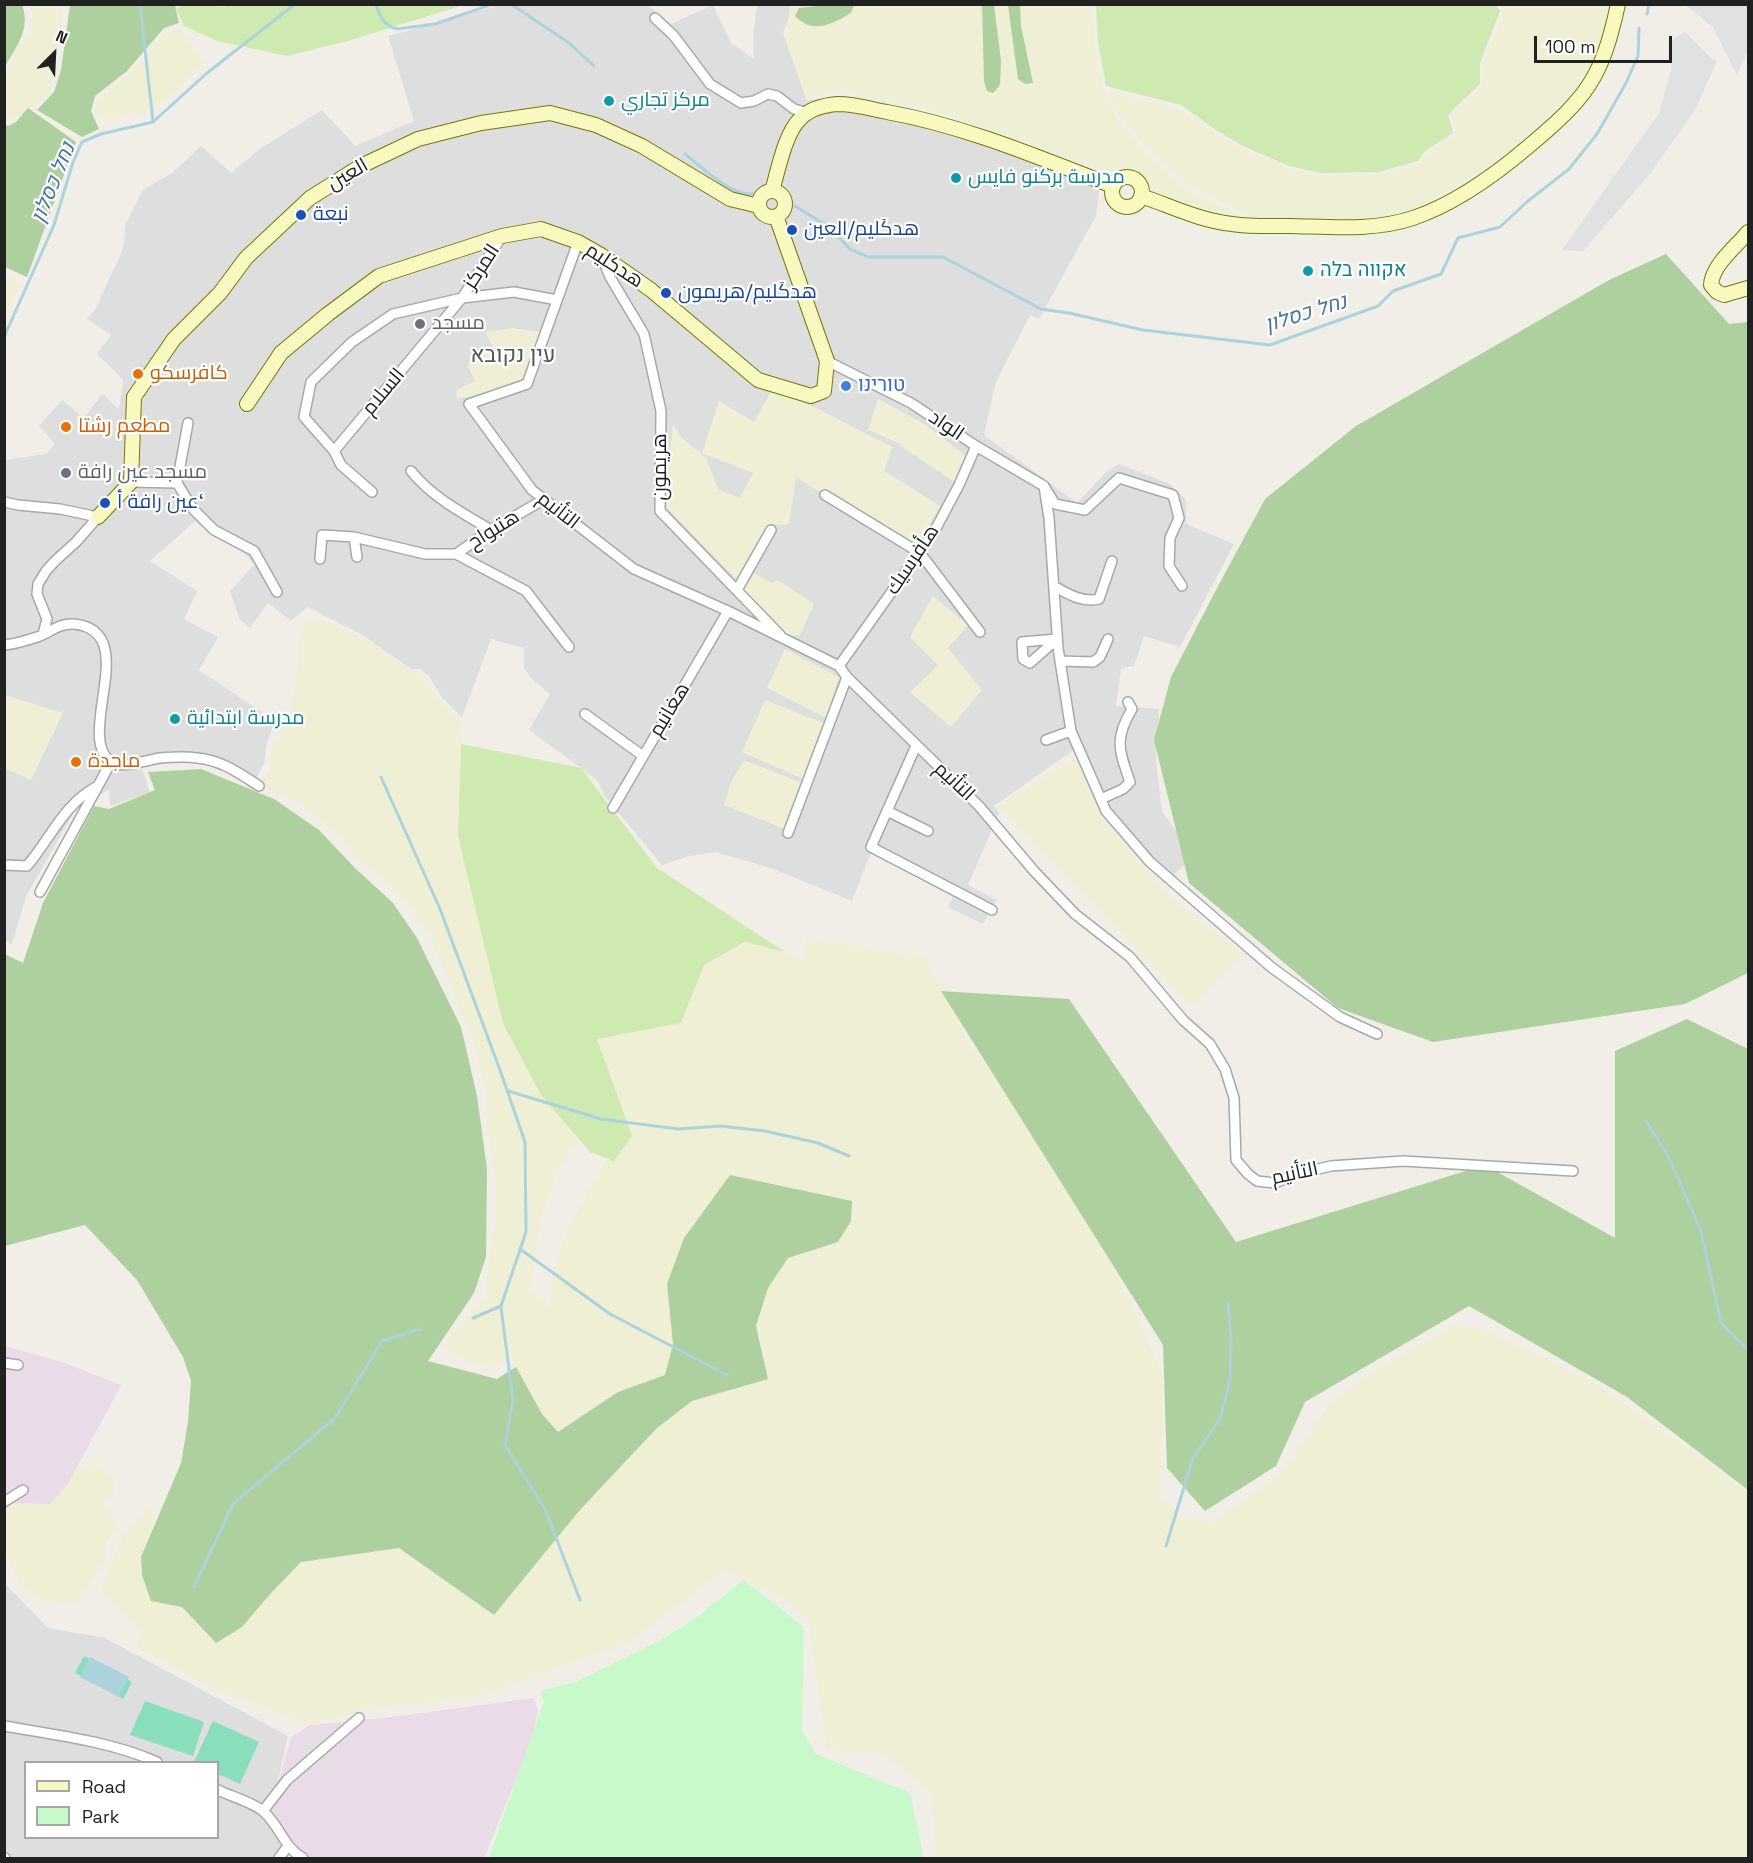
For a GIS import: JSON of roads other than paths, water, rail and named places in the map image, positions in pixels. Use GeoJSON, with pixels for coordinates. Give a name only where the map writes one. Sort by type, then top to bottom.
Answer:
{"type":"FeatureCollection","features":[{"type":"Feature","properties":{"kind":"street"},"geometry":{"type":"LineString","coordinates":[[1141,196],[1232,224],[1374,227],[1394,224],[1428,212],[1481,182],[1517,156],[1558,122],[1577,102],[1592,82],[1606,53],[1618,4]]}},
{"type":"Feature","properties":{"kind":"street"},"geometry":{"type":"LineString","coordinates":[[655,18],[674,36],[710,84],[741,104],[768,94],[777,96],[794,109],[808,113]]}},
{"type":"Feature","properties":{"kind":"street"},"geometry":{"type":"LineString","coordinates":[[772,191],[795,124],[808,113],[823,106],[850,105],[926,120],[970,133],[1113,186]]}},
{"type":"Feature","properties":{"kind":"street","name":"العين"},"geometry":{"type":"LineString","coordinates":[[131,482],[134,397],[174,339],[220,293],[246,258],[310,198],[361,166],[418,139],[481,123],[550,113],[605,129],[642,146],[730,199],[759,206]]}},
{"type":"Feature","properties":{"kind":"street"},"geometry":{"type":"LineString","coordinates":[[1123,178],[1133,179],[1140,186],[1141,196],[1133,206],[1122,207],[1114,200],[1113,186],[1123,178]]}},
{"type":"Feature","properties":{"kind":"street"},"geometry":{"type":"LineString","coordinates":[[772,191],[780,194],[785,202],[783,211],[771,217],[763,214],[759,206],[762,195],[772,191]]}},
{"type":"Feature","properties":{"kind":"street","name":"هدكليم"},"geometry":{"type":"LineString","coordinates":[[247,404],[281,353],[379,276],[502,236],[541,229],[578,242],[601,255],[651,290],[758,380],[811,396],[824,391],[827,360],[776,216]]}},
{"type":"Feature","properties":{"kind":"street"},"geometry":{"type":"LineString","coordinates":[[1749,232],[1716,269],[1711,285],[1717,292],[1724,295],[1749,288]]}},
{"type":"Feature","properties":{"kind":"street","name":"المركز"},"geometry":{"type":"LineString","coordinates":[[462,298],[502,236]]}},
{"type":"Feature","properties":{"kind":"street","name":"التأنيم"},"geometry":{"type":"LineString","coordinates":[[578,242],[527,384],[469,404],[532,490],[634,569],[728,611],[839,666],[847,677],[979,806],[1034,871],[1075,914],[1130,957],[1183,1020],[1210,1044],[1226,1069],[1234,1098],[1236,1160],[1248,1174],[1257,1181],[1275,1183],[1297,1174],[1331,1166],[1403,1161],[1573,1171]]}},
{"type":"Feature","properties":{"kind":"street","name":"هريمون"},"geometry":{"type":"LineString","coordinates":[[601,255],[607,271],[644,334],[661,411],[660,511],[786,641]]}},
{"type":"Feature","properties":{"kind":"street"},"geometry":{"type":"LineString","coordinates":[[372,492],[341,465],[334,451],[304,417],[311,382],[336,356],[361,335],[393,314],[462,298],[514,292],[557,300]]}},
{"type":"Feature","properties":{"kind":"street","name":"السلام"},"geometry":{"type":"LineString","coordinates":[[334,451],[462,298]]}},
{"type":"Feature","properties":{"kind":"street","name":"الواد"},"geometry":{"type":"LineString","coordinates":[[827,360],[911,403],[975,446],[1044,486],[1056,504],[1085,510],[1119,478],[1173,495],[1179,518],[1170,538],[1169,566],[1182,586]]}},
{"type":"Feature","properties":{"kind":"street"},"geometry":{"type":"LineString","coordinates":[[188,423],[177,483],[194,509],[214,530],[254,551],[277,592]]}},
{"type":"Feature","properties":{"kind":"street","name":"هأفرسيك"},"geometry":{"type":"LineString","coordinates":[[839,666],[870,620],[920,554],[959,485],[975,446]]}},
{"type":"Feature","properties":{"kind":"street"},"geometry":{"type":"LineString","coordinates":[[411,471],[438,497],[491,530]]}},
{"type":"Feature","properties":{"kind":"street"},"geometry":{"type":"LineString","coordinates":[[43,634],[47,619],[37,594],[38,584],[46,571],[131,482],[177,483]]}},
{"type":"Feature","properties":{"kind":"street"},"geometry":{"type":"LineString","coordinates":[[1044,486],[1060,661],[1071,731],[1106,811],[1150,862],[1271,967],[1340,1017],[1377,1034]]}},
{"type":"Feature","properties":{"kind":"street"},"geometry":{"type":"LineString","coordinates":[[825,495],[920,554],[980,632]]}},
{"type":"Feature","properties":{"kind":"street","name":"هتبواح"},"geometry":{"type":"LineString","coordinates":[[320,559],[322,536],[354,537],[425,554],[456,554],[491,530],[543,500]]}},
{"type":"Feature","properties":{"kind":"street"},"geometry":{"type":"LineString","coordinates":[[4,502],[60,509],[98,517]]}},
{"type":"Feature","properties":{"kind":"street"},"geometry":{"type":"LineString","coordinates":[[737,590],[771,530]]}},
{"type":"Feature","properties":{"kind":"street"},"geometry":{"type":"LineString","coordinates":[[354,537],[357,557]]}},
{"type":"Feature","properties":{"kind":"street"},"geometry":{"type":"LineString","coordinates":[[456,554],[526,591],[569,647]]}},
{"type":"Feature","properties":{"kind":"street"},"geometry":{"type":"LineString","coordinates":[[1054,586],[1074,597],[1090,601],[1099,599],[1112,561]]}},
{"type":"Feature","properties":{"kind":"street","name":"هغانيم"},"geometry":{"type":"LineString","coordinates":[[613,808],[728,611]]}},
{"type":"Feature","properties":{"kind":"street"},"geometry":{"type":"LineString","coordinates":[[4,645],[15,644],[61,625],[86,626],[100,638],[106,655],[100,752],[111,762],[123,765],[162,758],[195,757],[214,760],[259,786]]}},
{"type":"Feature","properties":{"kind":"street"},"geometry":{"type":"LineString","coordinates":[[1060,661],[1093,662],[1100,657],[1108,639]]}},
{"type":"Feature","properties":{"kind":"street"},"geometry":{"type":"LineString","coordinates":[[788,833],[847,677]]}},
{"type":"Feature","properties":{"kind":"street"},"geometry":{"type":"LineString","coordinates":[[1101,799],[1123,789],[1130,782],[1120,749],[1120,733],[1132,709],[1128,702]]}},
{"type":"Feature","properties":{"kind":"street"},"geometry":{"type":"LineString","coordinates":[[585,714],[643,756]]}},
{"type":"Feature","properties":{"kind":"street"},"geometry":{"type":"LineString","coordinates":[[1046,740],[1071,731]]}},
{"type":"Feature","properties":{"kind":"street"},"geometry":{"type":"LineString","coordinates":[[916,746],[870,847],[992,910]]}},
{"type":"Feature","properties":{"kind":"street"},"geometry":{"type":"LineString","coordinates":[[39,892],[111,762]]}},
{"type":"Feature","properties":{"kind":"street"},"geometry":{"type":"LineString","coordinates":[[4,865],[27,866],[40,851],[58,822],[81,795],[97,786]]}},
{"type":"Feature","properties":{"kind":"street"},"geometry":{"type":"LineString","coordinates":[[887,811],[928,831]]}},
{"type":"Feature","properties":{"kind":"street"},"geometry":{"type":"LineString","coordinates":[[4,1363],[18,1365]]}},
{"type":"Feature","properties":{"kind":"street"},"geometry":{"type":"LineString","coordinates":[[4,1502],[23,1490]]}},
{"type":"Feature","properties":{"kind":"street"},"geometry":{"type":"LineString","coordinates":[[263,1811],[287,1780],[359,1718]]}},
{"type":"Feature","properties":{"kind":"street"},"geometry":{"type":"LineString","coordinates":[[4,1726],[91,1741],[134,1752],[155,1761]]}},
{"type":"Feature","properties":{"kind":"street"},"geometry":{"type":"LineString","coordinates":[[219,1790],[263,1811],[279,1830],[288,1846],[301,1858]]}},
{"type":"Feature","properties":{"kind":"street"},"geometry":{"type":"LineString","coordinates":[[279,1858],[288,1846]]}},
{"type":"Feature","properties":{"kind":"water"},"geometry":{"type":"Polygon","coordinates":[[[90,1657],[129,1677],[119,1697],[80,1677],[90,1657]]]}},
{"type":"Feature","properties":{"kind":"waterway"},"geometry":{"type":"LineString","coordinates":[[140,4],[153,122]]}},
{"type":"Feature","properties":{"kind":"waterway","name":"נחל כסלון"},"geometry":{"type":"LineString","coordinates":[[4,337],[54,225],[73,162],[82,142],[101,134],[153,122],[207,73],[295,4]]}},
{"type":"Feature","properties":{"kind":"waterway","name":"נחל כסלון"},"geometry":{"type":"LineString","coordinates":[[376,4],[383,20],[389,26],[397,29],[435,24],[493,4]]}},
{"type":"Feature","properties":{"kind":"waterway","name":"נחל כסלון"},"geometry":{"type":"LineString","coordinates":[[511,4],[569,43],[594,66]]}},
{"type":"Feature","properties":{"kind":"waterway","name":"נחל כסלון"},"geometry":{"type":"LineString","coordinates":[[1647,14],[1649,4]]}},
{"type":"Feature","properties":{"kind":"waterway","name":"נחל כסלון"},"geometry":{"type":"LineString","coordinates":[[795,206],[829,227],[850,249],[868,257],[943,257],[1041,309],[1143,330],[1270,345],[1378,306],[1393,291],[1441,274],[1458,238],[1500,227],[1528,201],[1569,169],[1597,134],[1626,83],[1638,56],[1639,28]]}},
{"type":"Feature","properties":{"kind":"waterway"},"geometry":{"type":"LineString","coordinates":[[685,154],[732,189],[747,194],[762,192]]}},
{"type":"Feature","properties":{"kind":"waterway"},"geometry":{"type":"LineString","coordinates":[[381,777],[440,909],[525,1142],[526,1232],[501,1306],[473,1318]]}},
{"type":"Feature","properties":{"kind":"waterway"},"geometry":{"type":"LineString","coordinates":[[508,1091],[601,1119],[678,1129],[720,1126],[765,1131],[818,1143],[849,1156]]}},
{"type":"Feature","properties":{"kind":"waterway"},"geometry":{"type":"LineString","coordinates":[[1646,1121],[1669,1158],[1701,1231],[1721,1323],[1748,1350]]}},
{"type":"Feature","properties":{"kind":"waterway"},"geometry":{"type":"LineString","coordinates":[[520,1249],[610,1314],[727,1375]]}},
{"type":"Feature","properties":{"kind":"waterway"},"geometry":{"type":"LineString","coordinates":[[1166,1546],[1193,1458],[1220,1419],[1230,1380],[1231,1339],[1228,1303]]}},
{"type":"Feature","properties":{"kind":"waterway"},"geometry":{"type":"LineString","coordinates":[[501,1307],[513,1400],[505,1445],[545,1509],[580,1600]]}},
{"type":"Feature","properties":{"kind":"waterway"},"geometry":{"type":"LineString","coordinates":[[194,1587],[233,1504],[335,1418],[382,1341],[421,1329]]}},
{"type":"Feature","properties":{"kind":"place","name":"مركز تجاري"},"geometry":{"type":"Point","coordinates":[609,101]}},
{"type":"Feature","properties":{"kind":"place","name":"مدرسة بركنو فايس"},"geometry":{"type":"Point","coordinates":[956,178]}},
{"type":"Feature","properties":{"kind":"place","name":"نبعة"},"geometry":{"type":"Point","coordinates":[301,215]}},
{"type":"Feature","properties":{"kind":"place","name":"هدكَليم/العين"},"geometry":{"type":"Point","coordinates":[792,230]}},
{"type":"Feature","properties":{"kind":"place","name":"אקווה בלה"},"geometry":{"type":"Point","coordinates":[1308,271]}},
{"type":"Feature","properties":{"kind":"place","name":"هدكَليم/هريمون"},"geometry":{"type":"Point","coordinates":[666,293]}},
{"type":"Feature","properties":{"kind":"place","name":"مسجد"},"geometry":{"type":"Point","coordinates":[420,324]}},
{"type":"Feature","properties":{"kind":"place","name":"كافرسكو"},"geometry":{"type":"Point","coordinates":[138,374]}},
{"type":"Feature","properties":{"kind":"place","name":"טורינו"},"geometry":{"type":"Point","coordinates":[846,386]}},
{"type":"Feature","properties":{"kind":"place","name":"مطعم رشتا"},"geometry":{"type":"Point","coordinates":[66,427]}},
{"type":"Feature","properties":{"kind":"place","name":"مسجد عين رافة"},"geometry":{"type":"Point","coordinates":[66,473]}},
{"type":"Feature","properties":{"kind":"place","name":"عين رافة أ‘"},"geometry":{"type":"Point","coordinates":[105,503]}},
{"type":"Feature","properties":{"kind":"place","name":"مدرسة ابتدائية"},"geometry":{"type":"Point","coordinates":[175,719]}},
{"type":"Feature","properties":{"kind":"place","name":"ماجدة"},"geometry":{"type":"Point","coordinates":[76,762]}},
{"type":"Feature","properties":{"kind":"district","name":"עין נקובא"},"geometry":{"type":"Point","coordinates":[513,356]}}]}
